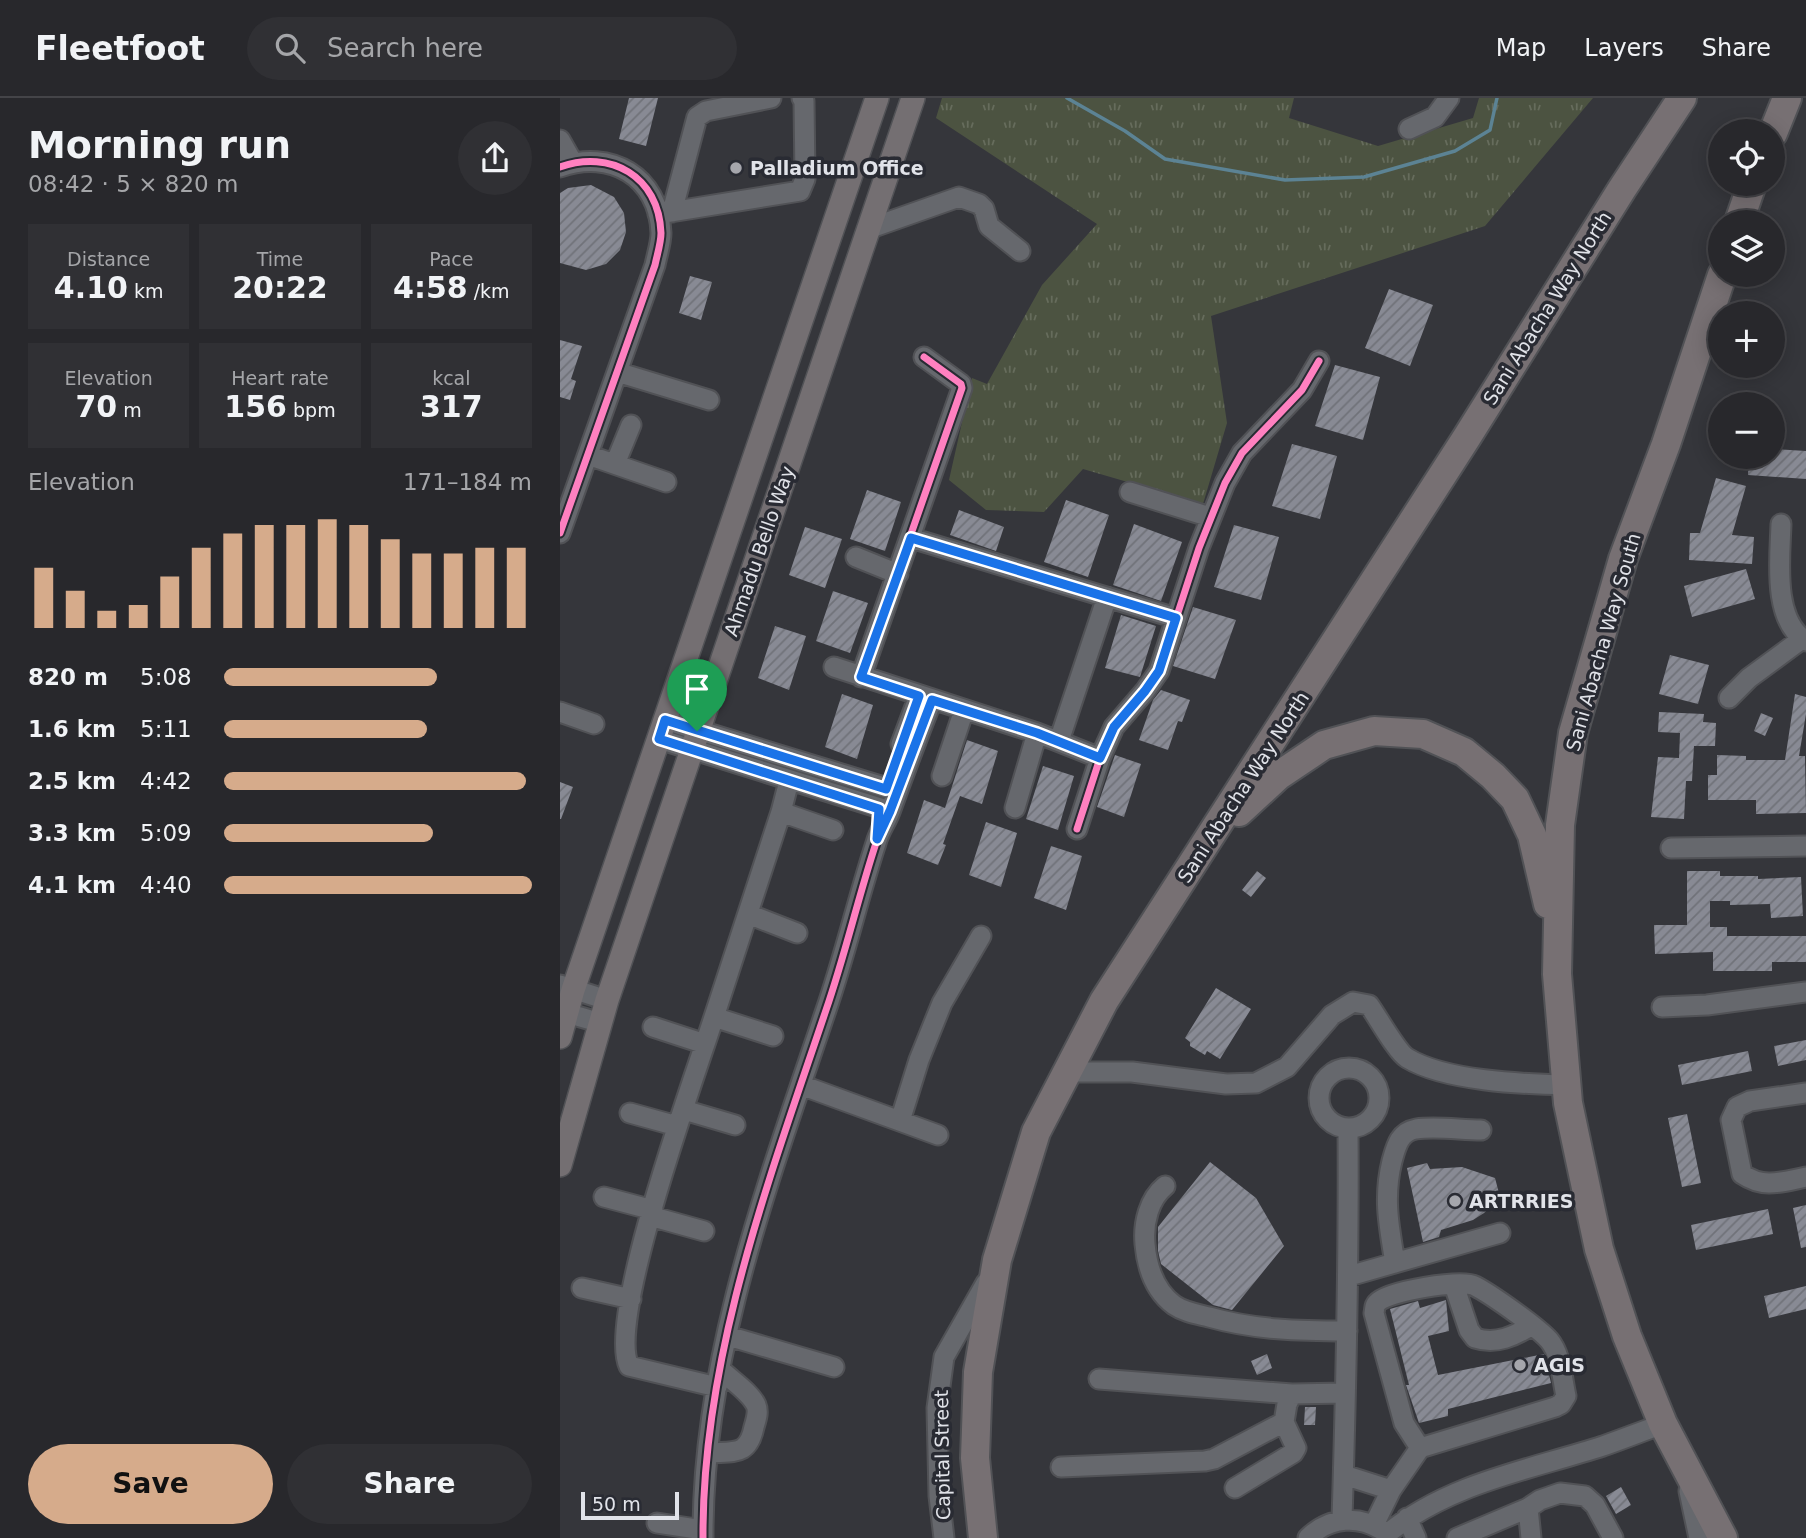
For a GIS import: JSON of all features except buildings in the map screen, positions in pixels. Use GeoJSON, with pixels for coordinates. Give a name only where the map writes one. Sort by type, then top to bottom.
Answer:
{"type":"FeatureCollection","features":[{"type":"Feature","properties":{"kind":"highway","name":"Sani Abacha Way North"},"geometry":{"type":"LineString","coordinates":[[983,1538],[975,1458],[978,1371],[997,1260],[1036,1132],[1104,1001],[1682,98]]}},
{"type":"Feature","properties":{"kind":"highway"},"geometry":{"type":"LineString","coordinates":[[1779,119],[1787,98]]}},
{"type":"Feature","properties":{"kind":"highway","name":"Sani Abacha Way South"},"geometry":{"type":"LineString","coordinates":[[1718,287],[1666,444],[1623,559],[1573,733],[1560,825],[1557,974],[1566,1085],[1599,1249],[1628,1336],[1663,1423],[1723,1538]]}},
{"type":"Feature","properties":{"kind":"highway"},"geometry":{"type":"LineString","coordinates":[[1178,889],[1237,813],[1278,776],[1324,745],[1374,731],[1423,734],[1464,751],[1515,799],[1532,835],[1557,938]]}},
{"type":"Feature","properties":{"kind":"main road","name":"Ahmadu Bello Way"},"geometry":{"type":"LineString","coordinates":[[560,1037],[567,987],[662,730],[877,98]]}},
{"type":"Feature","properties":{"kind":"main road","name":"Ahmadu Bello Way"},"geometry":{"type":"LineString","coordinates":[[560,1165],[607,1000],[913,98]]}},
{"type":"Feature","properties":{"kind":"street"},"geometry":{"type":"LineString","coordinates":[[560,533],[654,265],[665,213],[697,117],[706,111],[771,98]]}},
{"type":"Feature","properties":{"kind":"street"},"geometry":{"type":"LineString","coordinates":[[665,213],[800,191],[805,179],[802,98]]}},
{"type":"Feature","properties":{"kind":"street"},"geometry":{"type":"LineString","coordinates":[[1409,128],[1435,117],[1449,98]]}},
{"type":"Feature","properties":{"kind":"street"},"geometry":{"type":"LineString","coordinates":[[560,140],[564,164],[600,160],[624,169],[639,179],[665,213]]}},
{"type":"Feature","properties":{"kind":"street"},"geometry":{"type":"LineString","coordinates":[[868,229],[959,197],[979,204],[984,209],[989,226],[1020,251]]}},
{"type":"Feature","properties":{"kind":"street"},"geometry":{"type":"LineString","coordinates":[[861,677],[962,388],[961,384],[924,357]]}},
{"type":"Feature","properties":{"kind":"street"},"geometry":{"type":"LineString","coordinates":[[1077,829],[1100,758],[1114,727],[1159,671],[1210,517],[1225,483],[1242,453],[1302,390],[1319,361]]}},
{"type":"Feature","properties":{"kind":"street"},"geometry":{"type":"LineString","coordinates":[[617,372],[709,400]]}},
{"type":"Feature","properties":{"kind":"street"},"geometry":{"type":"LineString","coordinates":[[615,464],[631,425]]}},
{"type":"Feature","properties":{"kind":"street"},"geometry":{"type":"LineString","coordinates":[[588,455],[666,482]]}},
{"type":"Feature","properties":{"kind":"street"},"geometry":{"type":"LineString","coordinates":[[1130,492],[1210,517]]}},
{"type":"Feature","properties":{"kind":"street"},"geometry":{"type":"LineString","coordinates":[[1729,698],[1749,678],[1804,640],[1789,621],[1782,601],[1779,570],[1781,524]]}},
{"type":"Feature","properties":{"kind":"street"},"geometry":{"type":"LineString","coordinates":[[911,538],[1176,618]]}},
{"type":"Feature","properties":{"kind":"street"},"geometry":{"type":"LineString","coordinates":[[856,557],[898,574]]}},
{"type":"Feature","properties":{"kind":"street"},"geometry":{"type":"LineString","coordinates":[[1059,741],[1107,597]]}},
{"type":"Feature","properties":{"kind":"street"},"geometry":{"type":"LineString","coordinates":[[834,667],[1037,733],[1100,758]]}},
{"type":"Feature","properties":{"kind":"street"},"geometry":{"type":"LineString","coordinates":[[657,1523],[703,1534],[709,1453],[719,1379],[759,1213],[848,947],[891,790],[926,698]]}},
{"type":"Feature","properties":{"kind":"street"},"geometry":{"type":"LineString","coordinates":[[943,776],[964,710]]}},
{"type":"Feature","properties":{"kind":"street"},"geometry":{"type":"LineString","coordinates":[[560,712],[594,724]]}},
{"type":"Feature","properties":{"kind":"street"},"geometry":{"type":"LineString","coordinates":[[662,730],[789,780],[885,810]]}},
{"type":"Feature","properties":{"kind":"street"},"geometry":{"type":"LineString","coordinates":[[1015,808],[1037,733]]}},
{"type":"Feature","properties":{"kind":"street"},"geometry":{"type":"LineString","coordinates":[[694,741],[891,790]]}},
{"type":"Feature","properties":{"kind":"street"},"geometry":{"type":"LineString","coordinates":[[709,1453],[738,1451],[751,1442],[758,1410],[755,1402],[719,1379],[629,1366],[626,1355],[626,1318],[651,1213],[789,780]]}},
{"type":"Feature","properties":{"kind":"street"},"geometry":{"type":"LineString","coordinates":[[781,812],[833,830]]}},
{"type":"Feature","properties":{"kind":"street"},"geometry":{"type":"LineString","coordinates":[[1671,848],[1806,846]]}},
{"type":"Feature","properties":{"kind":"street"},"geometry":{"type":"LineString","coordinates":[[748,914],[797,933]]}},
{"type":"Feature","properties":{"kind":"street"},"geometry":{"type":"LineString","coordinates":[[900,1121],[919,1060],[942,1003],[981,936]]}},
{"type":"Feature","properties":{"kind":"street"},"geometry":{"type":"LineString","coordinates":[[567,987],[607,1000]]}},
{"type":"Feature","properties":{"kind":"street"},"geometry":{"type":"LineString","coordinates":[[1662,1007],[1707,1006],[1806,992]]}},
{"type":"Feature","properties":{"kind":"street"},"geometry":{"type":"LineString","coordinates":[[1068,1072],[1132,1072],[1226,1084],[1256,1083],[1287,1067],[1332,1015],[1353,1002],[1369,1005],[1405,1057],[1439,1070],[1513,1084],[1566,1085]]}},
{"type":"Feature","properties":{"kind":"street"},"geometry":{"type":"LineString","coordinates":[[563,1012],[601,1023]]}},
{"type":"Feature","properties":{"kind":"street"},"geometry":{"type":"LineString","coordinates":[[715,1017],[773,1036]]}},
{"type":"Feature","properties":{"kind":"street"},"geometry":{"type":"LineString","coordinates":[[653,1027],[705,1044]]}},
{"type":"Feature","properties":{"kind":"street"},"geometry":{"type":"LineString","coordinates":[[801,1085],[938,1135]]}},
{"type":"Feature","properties":{"kind":"street"},"geometry":{"type":"LineString","coordinates":[[1806,1093],[1750,1101],[1737,1107],[1731,1120],[1742,1174],[1755,1183],[1768,1184],[1806,1177]]}},
{"type":"Feature","properties":{"kind":"street"},"geometry":{"type":"LineString","coordinates":[[630,1113],[735,1125]]}},
{"type":"Feature","properties":{"kind":"street"},"geometry":{"type":"LineString","coordinates":[[1342,1520],[1349,1276],[1349,1129]]}},
{"type":"Feature","properties":{"kind":"street"},"geometry":{"type":"LineString","coordinates":[[1395,1263],[1387,1212],[1387,1185],[1396,1147],[1403,1135],[1416,1129],[1481,1130]]}},
{"type":"Feature","properties":{"kind":"street"},"geometry":{"type":"LineString","coordinates":[[1165,1186],[1154,1194],[1144,1236],[1147,1266],[1158,1288],[1174,1305],[1233,1324],[1271,1330],[1347,1331]]}},
{"type":"Feature","properties":{"kind":"street"},"geometry":{"type":"LineString","coordinates":[[604,1197],[704,1231]]}},
{"type":"Feature","properties":{"kind":"street"},"geometry":{"type":"LineString","coordinates":[[1349,1276],[1500,1233]]}},
{"type":"Feature","properties":{"kind":"street","name":"Capital Street"},"geometry":{"type":"LineString","coordinates":[[944,1538],[939,1496],[937,1408],[944,1357],[974,1307],[997,1260]]}},
{"type":"Feature","properties":{"kind":"street"},"geometry":{"type":"LineString","coordinates":[[1384,1532],[1391,1490],[1420,1448],[1561,1404],[1566,1396],[1556,1351],[1550,1341],[1532,1325],[1474,1285],[1437,1284],[1385,1298],[1377,1302],[1375,1307],[1404,1423],[1420,1448]]}},
{"type":"Feature","properties":{"kind":"street"},"geometry":{"type":"LineString","coordinates":[[1454,1285],[1469,1330],[1475,1338],[1494,1340],[1513,1337],[1532,1325]]}},
{"type":"Feature","properties":{"kind":"street"},"geometry":{"type":"LineString","coordinates":[[582,1288],[631,1300]]}},
{"type":"Feature","properties":{"kind":"street"},"geometry":{"type":"LineString","coordinates":[[728,1336],[834,1367]]}},
{"type":"Feature","properties":{"kind":"street"},"geometry":{"type":"LineString","coordinates":[[1099,1379],[1292,1394],[1344,1393]]}},
{"type":"Feature","properties":{"kind":"street"},"geometry":{"type":"LineString","coordinates":[[1235,1488],[1293,1453],[1296,1448],[1284,1422],[1292,1394]]}},
{"type":"Feature","properties":{"kind":"street"},"geometry":{"type":"LineString","coordinates":[[1061,1467],[1205,1461],[1224,1454],[1284,1422]]}},
{"type":"Feature","properties":{"kind":"street"},"geometry":{"type":"LineString","coordinates":[[1384,1532],[1445,1497],[1502,1475],[1604,1446],[1663,1423]]}},
{"type":"Feature","properties":{"kind":"street"},"geometry":{"type":"LineString","coordinates":[[1679,1455],[1699,1538]]}},
{"type":"Feature","properties":{"kind":"street"},"geometry":{"type":"LineString","coordinates":[[1343,1475],[1391,1490]]}},
{"type":"Feature","properties":{"kind":"street"},"geometry":{"type":"LineString","coordinates":[[1457,1538],[1560,1493],[1585,1496],[1595,1505],[1613,1538]]}},
{"type":"Feature","properties":{"kind":"street"},"geometry":{"type":"LineString","coordinates":[[1528,1508],[1531,1538]]}},
{"type":"Feature","properties":{"kind":"street"},"geometry":{"type":"LineString","coordinates":[[1407,1518],[1416,1538]]}},
{"type":"Feature","properties":{"kind":"street"},"geometry":{"type":"LineString","coordinates":[[1308,1538],[1327,1524],[1342,1520],[1358,1520],[1384,1532]]}},
{"type":"Feature","properties":{"kind":"green space"},"geometry":{"type":"Polygon","coordinates":[[[942,98],[1294,98],[1289,118],[1378,146],[1473,118],[1479,98],[1593,98],[1485,226],[1211,316],[1227,423],[1203,504],[1083,469],[1044,512],[986,510],[949,480],[972,378],[987,384],[1042,285],[1097,224],[936,118],[942,98]]]}},
{"type":"Feature","properties":{"kind":"waterway"},"geometry":{"type":"LineString","coordinates":[[1067,98],[1125,131],[1165,159],[1285,180],[1364,177],[1455,151],[1490,130],[1497,98]]}},
{"type":"Feature","properties":{"kind":"cycle path"},"geometry":{"type":"LineString","coordinates":[[560,167],[579,162],[597,162],[628,172],[641,182],[651,196],[658,213],[661,233],[655,265],[560,533]]}},
{"type":"Feature","properties":{"kind":"cycle path"},"geometry":{"type":"LineString","coordinates":[[861,677],[962,388],[961,384],[924,357]]}},
{"type":"Feature","properties":{"kind":"cycle path"},"geometry":{"type":"LineString","coordinates":[[1077,829],[1100,758],[1114,727],[1159,671],[1199,548],[1225,483],[1242,453],[1302,390],[1319,361]]}},
{"type":"Feature","properties":{"kind":"cycle path"},"geometry":{"type":"LineString","coordinates":[[703,1538],[706,1470],[714,1403],[726,1336],[743,1270],[833,989],[877,839],[932,700]]}},
{"type":"Feature","properties":{"kind":"place","name":"Palladium Office"},"geometry":{"type":"Point","coordinates":[736,168]}},
{"type":"Feature","properties":{"kind":"place","name":"ARTRRIES"},"geometry":{"type":"Point","coordinates":[1455,1201]}},
{"type":"Feature","properties":{"kind":"place","name":"AGIS"},"geometry":{"type":"Point","coordinates":[1520,1365]}},
{"type":"Feature","properties":{"kind":"route"},"geometry":{"type":"LineString","coordinates":[[911,538],[1176,618],[1159,671],[1114,727],[1100,758],[1037,733],[932,700],[877,839],[879,809],[659,739],[665,720],[697,731],[886,789],[919,696],[861,677],[911,538]]}}]}
